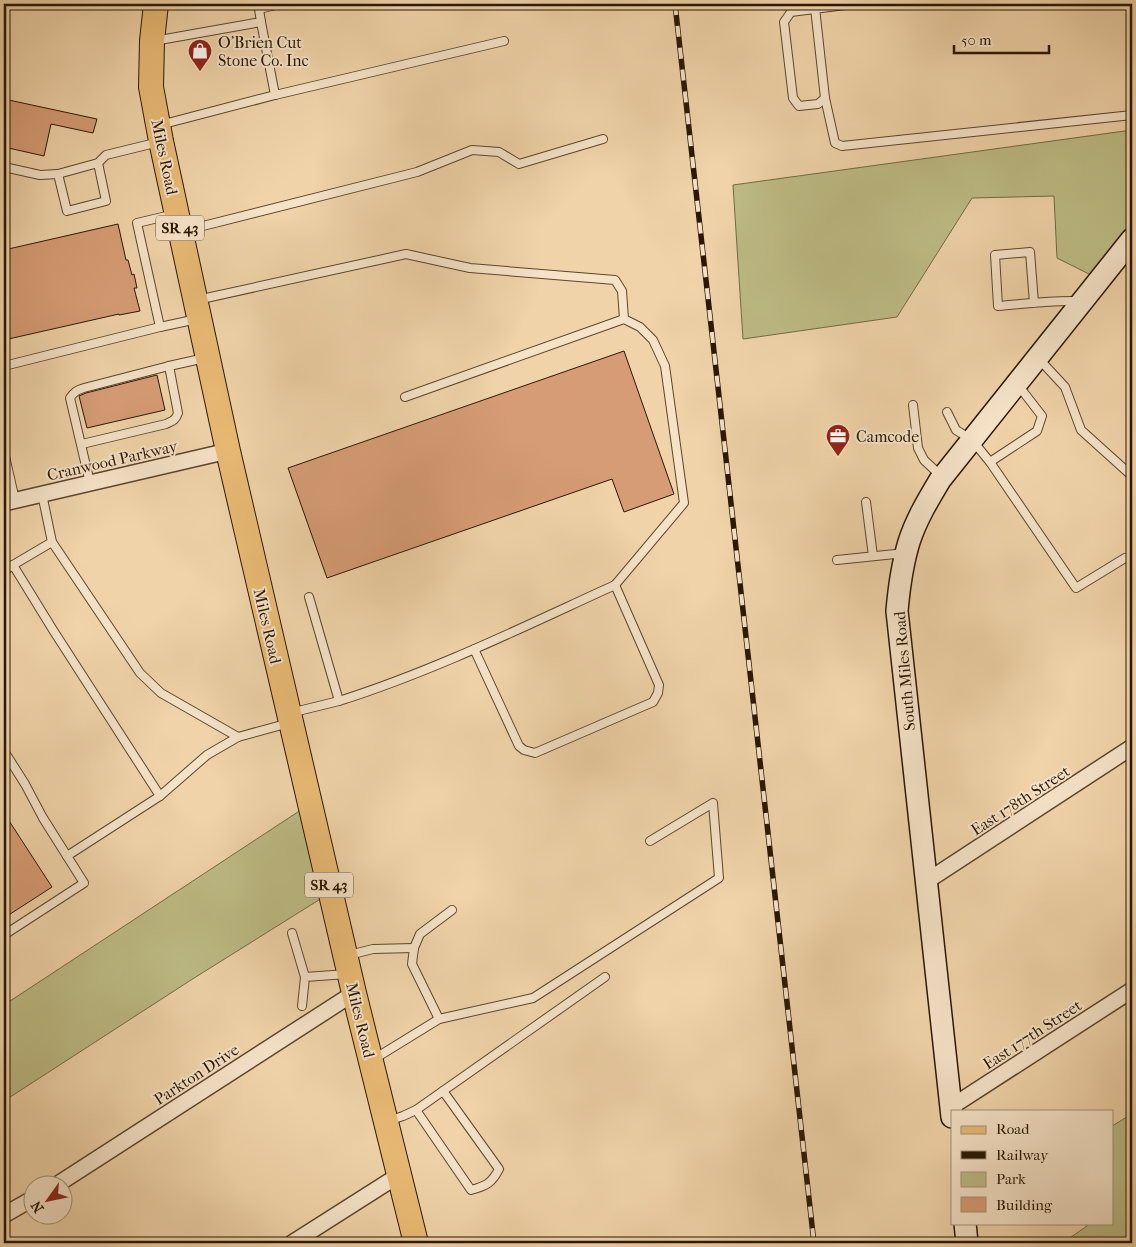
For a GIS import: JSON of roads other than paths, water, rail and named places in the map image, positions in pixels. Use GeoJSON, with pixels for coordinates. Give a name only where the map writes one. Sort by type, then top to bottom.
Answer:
{"type":"FeatureCollection","features":[{"type":"Feature","properties":{"kind":"main road","name":"Miles Road"},"geometry":{"type":"LineString","coordinates":[[156,4],[152,41],[152,87],[197,310],[349,974],[416,1243]]}},
{"type":"Feature","properties":{"kind":"street","name":"South Miles Road"},"geometry":{"type":"LineString","coordinates":[[952,1110],[896,611],[901,575],[909,542],[924,507],[942,477],[1132,239]]}},
{"type":"Feature","properties":{"kind":"street","name":"Cranwood Parkway"},"geometry":{"type":"LineString","coordinates":[[10,502],[228,450]]}},
{"type":"Feature","properties":{"kind":"street","name":"East 178th Street"},"geometry":{"type":"LineString","coordinates":[[927,881],[1132,747]]}},
{"type":"Feature","properties":{"kind":"street","name":"Parkton Drive"},"geometry":{"type":"LineString","coordinates":[[72,1174],[349,974]]}},
{"type":"Feature","properties":{"kind":"street","name":"East 177th Street"},"geometry":{"type":"LineString","coordinates":[[955,1110],[1132,990]]}},
{"type":"Feature","properties":{"kind":"street"},"geometry":{"type":"LineString","coordinates":[[292,1243],[399,1175]]}},
{"type":"Feature","properties":{"kind":"street"},"geometry":{"type":"LineString","coordinates":[[4,1215],[22,1205]]}},
{"type":"Feature","properties":{"kind":"street"},"geometry":{"type":"LineString","coordinates":[[965,1224],[967,1243]]}},
{"type":"Feature","properties":{"kind":"lane"},"geometry":{"type":"LineString","coordinates":[[275,95],[260,9],[280,4]]}},
{"type":"Feature","properties":{"kind":"lane"},"geometry":{"type":"LineString","coordinates":[[825,98],[818,104],[799,106],[793,98],[784,22],[791,12],[853,4]]}},
{"type":"Feature","properties":{"kind":"lane"},"geometry":{"type":"LineString","coordinates":[[815,8],[825,98],[835,143],[842,146],[1132,115]]}},
{"type":"Feature","properties":{"kind":"lane"},"geometry":{"type":"LineString","coordinates":[[152,41],[261,22]]}},
{"type":"Feature","properties":{"kind":"lane"},"geometry":{"type":"LineString","coordinates":[[4,167],[40,175],[58,174],[98,163],[106,155],[160,133],[275,95],[504,41]]}},
{"type":"Feature","properties":{"kind":"lane"},"geometry":{"type":"LineString","coordinates":[[160,327],[137,223],[179,223],[417,172],[472,150],[499,152],[519,164],[603,139]]}},
{"type":"Feature","properties":{"kind":"lane"},"geometry":{"type":"LineString","coordinates":[[58,174],[67,211],[106,201],[98,163]]}},
{"type":"Feature","properties":{"kind":"lane"},"geometry":{"type":"LineString","coordinates":[[1034,303],[1030,252],[995,255],[998,306],[1034,303],[1061,300],[1082,302]]}},
{"type":"Feature","properties":{"kind":"lane"},"geometry":{"type":"LineString","coordinates":[[4,366],[160,327],[197,310],[406,254],[470,268],[615,280],[622,292],[624,319]]}},
{"type":"Feature","properties":{"kind":"lane"},"geometry":{"type":"LineString","coordinates":[[67,856],[160,796],[207,755],[238,737],[412,675],[615,585],[684,504],[665,366],[653,340],[640,327],[624,319],[405,397]]}},
{"type":"Feature","properties":{"kind":"lane"},"geometry":{"type":"LineString","coordinates":[[90,483],[70,398],[73,393],[84,388],[208,357]]}},
{"type":"Feature","properties":{"kind":"lane"},"geometry":{"type":"LineString","coordinates":[[1038,358],[1065,387],[1081,430],[1132,476]]}},
{"type":"Feature","properties":{"kind":"lane"},"geometry":{"type":"LineString","coordinates":[[82,444],[173,421],[178,413],[169,366]]}},
{"type":"Feature","properties":{"kind":"lane"},"geometry":{"type":"LineString","coordinates":[[990,462],[1037,431],[1042,416],[1017,384]]}},
{"type":"Feature","properties":{"kind":"lane"},"geometry":{"type":"LineString","coordinates":[[914,405],[918,448],[924,460],[942,477]]}},
{"type":"Feature","properties":{"kind":"lane"},"geometry":{"type":"LineString","coordinates":[[947,412],[956,430],[972,440],[990,462],[1076,588],[1125,558]]}},
{"type":"Feature","properties":{"kind":"lane"},"geometry":{"type":"LineString","coordinates":[[4,452],[10,502]]}},
{"type":"Feature","properties":{"kind":"lane"},"geometry":{"type":"LineString","coordinates":[[42,494],[52,542],[140,673],[161,693],[238,737]]}},
{"type":"Feature","properties":{"kind":"lane"},"geometry":{"type":"LineString","coordinates":[[866,502],[873,556]]}},
{"type":"Feature","properties":{"kind":"lane"},"geometry":{"type":"LineString","coordinates":[[4,570],[52,542]]}},
{"type":"Feature","properties":{"kind":"lane"},"geometry":{"type":"LineString","coordinates":[[837,560],[906,552]]}},
{"type":"Feature","properties":{"kind":"lane"},"geometry":{"type":"LineString","coordinates":[[13,564],[160,796]]}},
{"type":"Feature","properties":{"kind":"lane"},"geometry":{"type":"LineString","coordinates":[[474,649],[519,746],[529,752],[535,753],[653,702],[658,693],[659,685],[615,585]]}},
{"type":"Feature","properties":{"kind":"lane"},"geometry":{"type":"LineString","coordinates":[[309,597],[339,701]]}},
{"type":"Feature","properties":{"kind":"lane"},"geometry":{"type":"LineString","coordinates":[[4,751],[84,883],[4,935]]}},
{"type":"Feature","properties":{"kind":"lane"},"geometry":{"type":"LineString","coordinates":[[371,1061],[439,1020],[533,998],[718,878],[713,804],[650,841]]}},
{"type":"Feature","properties":{"kind":"lane"},"geometry":{"type":"LineString","coordinates":[[439,1020],[412,964],[414,948],[420,934],[452,910]]}},
{"type":"Feature","properties":{"kind":"lane"},"geometry":{"type":"LineString","coordinates":[[292,933],[305,977],[302,1006]]}},
{"type":"Feature","properties":{"kind":"lane"},"geometry":{"type":"LineString","coordinates":[[305,977],[349,974],[374,949],[414,948]]}},
{"type":"Feature","properties":{"kind":"lane"},"geometry":{"type":"LineString","coordinates":[[386,1122],[416,1110],[605,977]]}},
{"type":"Feature","properties":{"kind":"lane"},"geometry":{"type":"LineString","coordinates":[[416,1110],[471,1190],[484,1186],[495,1178],[499,1169],[443,1091]]}},
{"type":"Feature","properties":{"kind":"railway"},"geometry":{"type":"LineString","coordinates":[[675,4],[814,1243]]}},
{"type":"Feature","properties":{"kind":"place","name":"O'Brien Cut Stone Co. Inc"},"geometry":{"type":"Point","coordinates":[200,72]}},
{"type":"Feature","properties":{"kind":"place","name":"Camcode"},"geometry":{"type":"Point","coordinates":[838,457]}}]}
